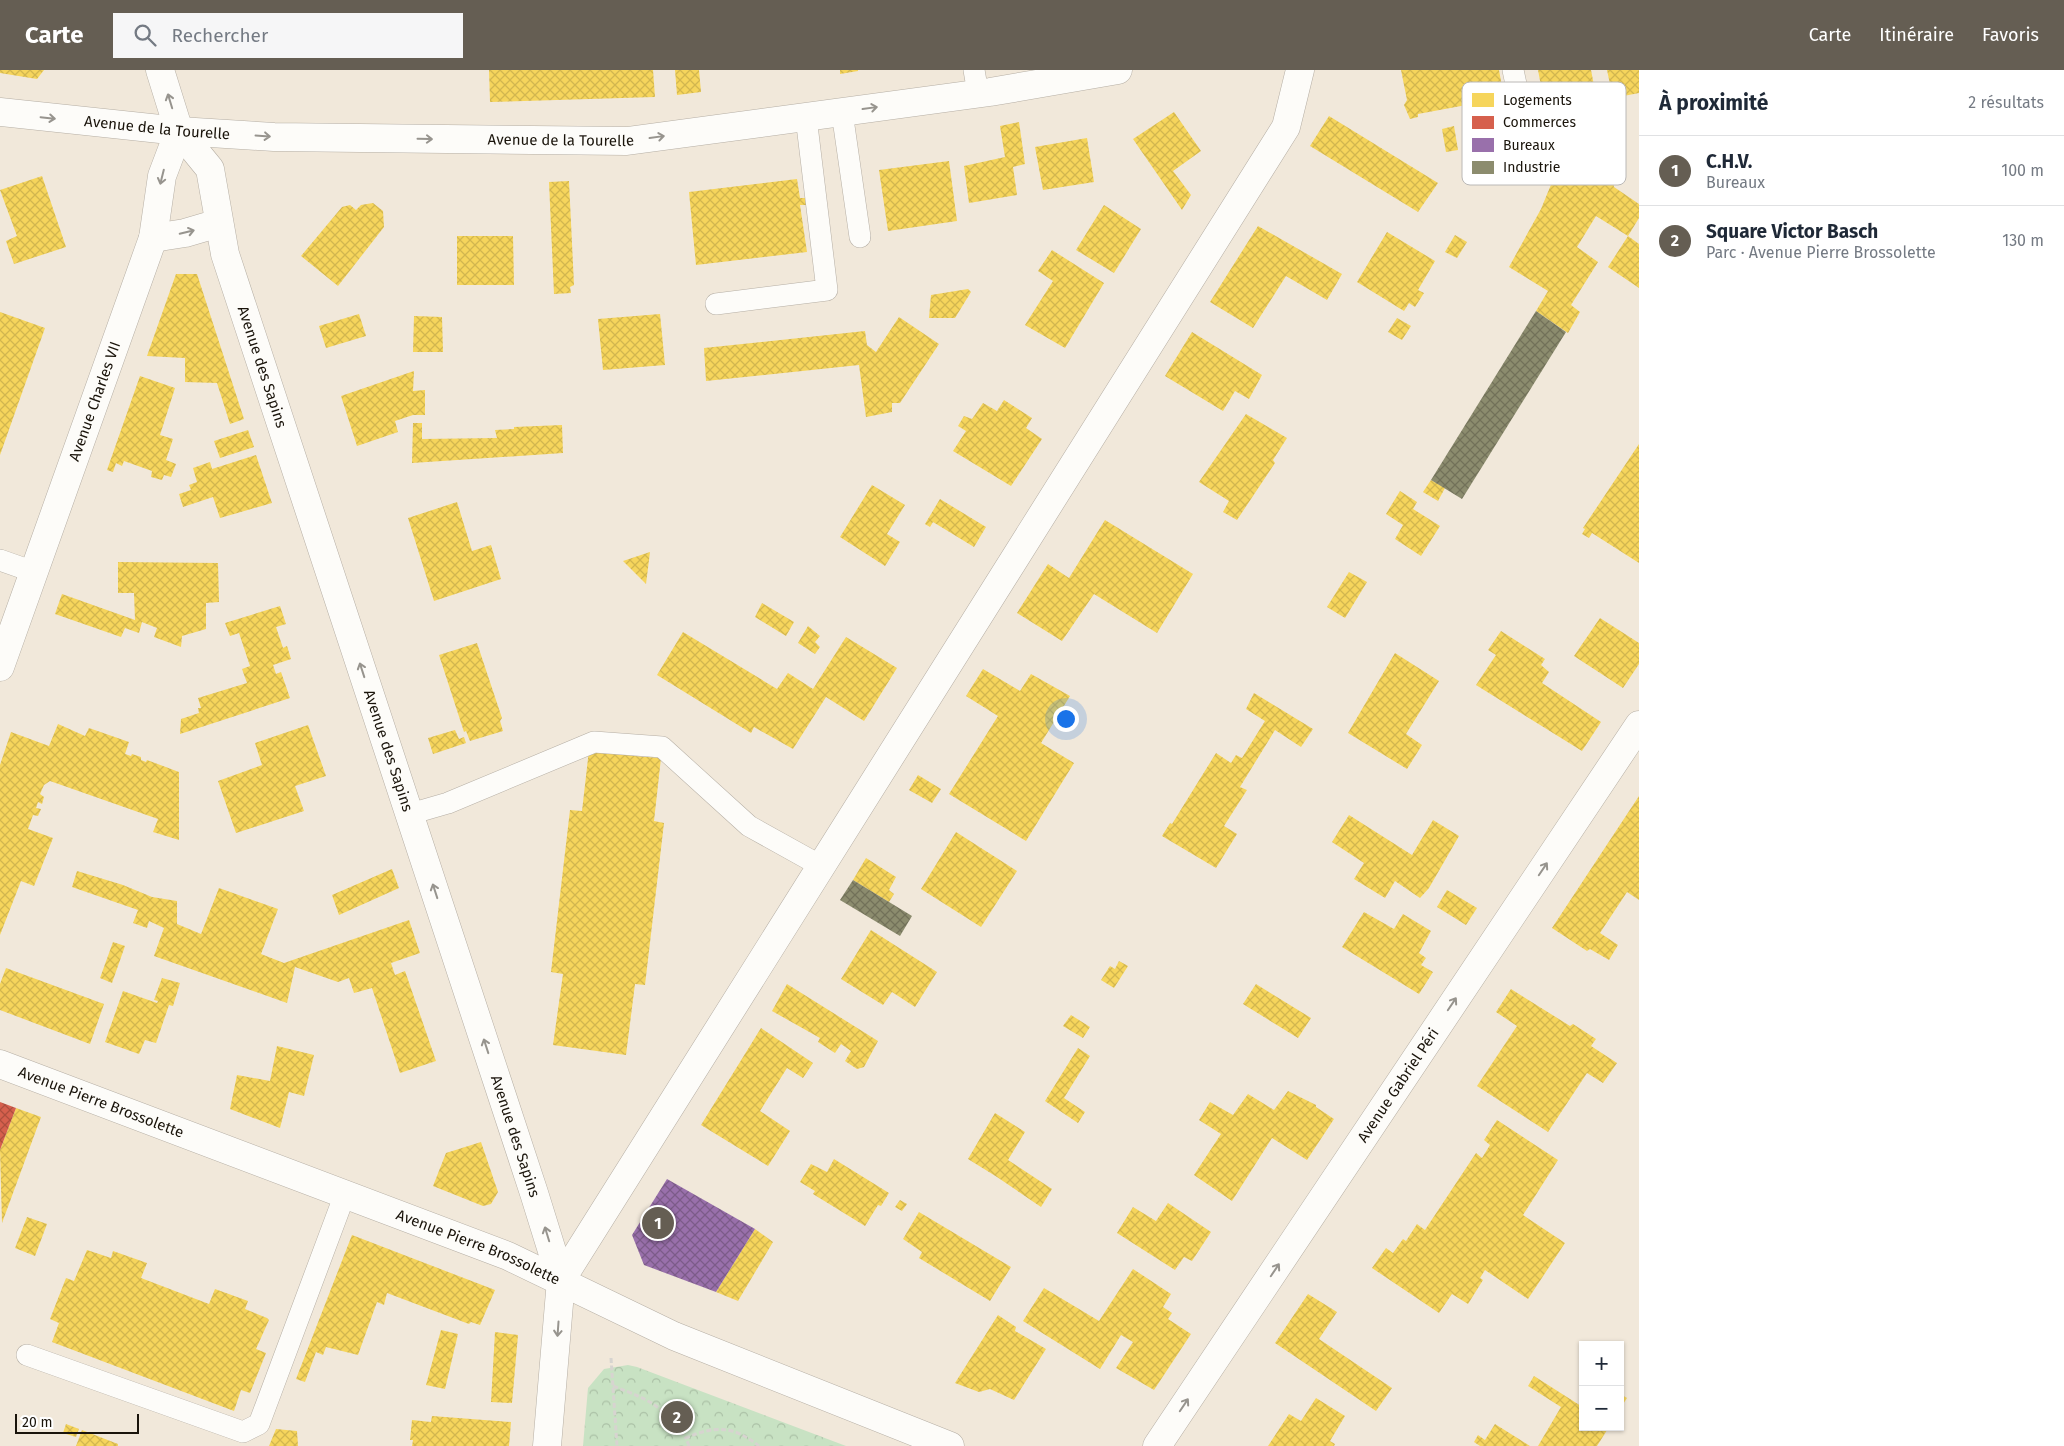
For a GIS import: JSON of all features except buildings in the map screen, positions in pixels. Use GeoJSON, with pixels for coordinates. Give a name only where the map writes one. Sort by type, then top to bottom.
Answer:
{"type":"FeatureCollection","features":[{"type":"Feature","properties":{"kind":"street","name":"Avenue des Sapins"},"geometry":{"type":"LineString","coordinates":[[160,70],[179,131],[210,169],[225,254],[410,814],[561,1280],[547,1446]]}},
{"type":"Feature","properties":{"kind":"street","name":"Avenue de la Tourelle"},"geometry":{"type":"LineString","coordinates":[[0,112],[179,131],[274,137],[627,141],[842,112],[976,82],[1118,70]]}},
{"type":"Feature","properties":{"kind":"street"},"geometry":{"type":"LineString","coordinates":[[561,1280],[1286,127],[1300,70]]}},
{"type":"Feature","properties":{"kind":"street","name":"Avenue Charles VII"},"geometry":{"type":"LineString","coordinates":[[0,667],[153,238],[162,176],[179,131]]}},
{"type":"Feature","properties":{"kind":"street"},"geometry":{"type":"LineString","coordinates":[[153,238],[185,233],[220,223]]}},
{"type":"Feature","properties":{"kind":"street","name":"Avenue Gabriel Péri"},"geometry":{"type":"LineString","coordinates":[[1157,1446],[1639,725]]}},
{"type":"Feature","properties":{"kind":"street","name":"Avenue Pierre Brossolette"},"geometry":{"type":"LineString","coordinates":[[0,1064],[508,1256],[674,1336],[950,1446]]}},
{"type":"Feature","properties":{"kind":"lane"},"geometry":{"type":"LineString","coordinates":[[842,112],[860,237]]}},
{"type":"Feature","properties":{"kind":"lane"},"geometry":{"type":"LineString","coordinates":[[716,304],[828,290],[806,117]]}},
{"type":"Feature","properties":{"kind":"lane"},"geometry":{"type":"LineString","coordinates":[[0,560],[34,572]]}},
{"type":"Feature","properties":{"kind":"lane"},"geometry":{"type":"LineString","coordinates":[[410,814],[448,803],[594,742],[662,747],[749,826],[821,866]]}},
{"type":"Feature","properties":{"kind":"lane"},"geometry":{"type":"LineString","coordinates":[[27,1355],[243,1432],[259,1424],[345,1194]]}},
{"type":"Feature","properties":{"kind":"path"},"geometry":{"type":"LineString","coordinates":[[611,1358],[617,1446]]}},
{"type":"Feature","properties":{"kind":"path"},"geometry":{"type":"LineString","coordinates":[[613,1386],[646,1399],[665,1411],[686,1438],[689,1446]]}},
{"type":"Feature","properties":{"kind":"path"},"geometry":{"type":"LineString","coordinates":[[686,1438],[703,1430],[718,1429],[743,1434],[759,1446]]}},
{"type":"Feature","properties":{"kind":"green space"},"geometry":{"type":"Polygon","coordinates":[[[628,1365],[846,1446],[583,1446],[588,1388],[604,1369],[628,1365]]]}},
{"type":"Feature","properties":{"kind":"place","name":"C.H.V."},"geometry":{"type":"Point","coordinates":[658,1223]}},
{"type":"Feature","properties":{"kind":"place","name":"Square Victor Basch"},"geometry":{"type":"Point","coordinates":[677,1417]}}]}
